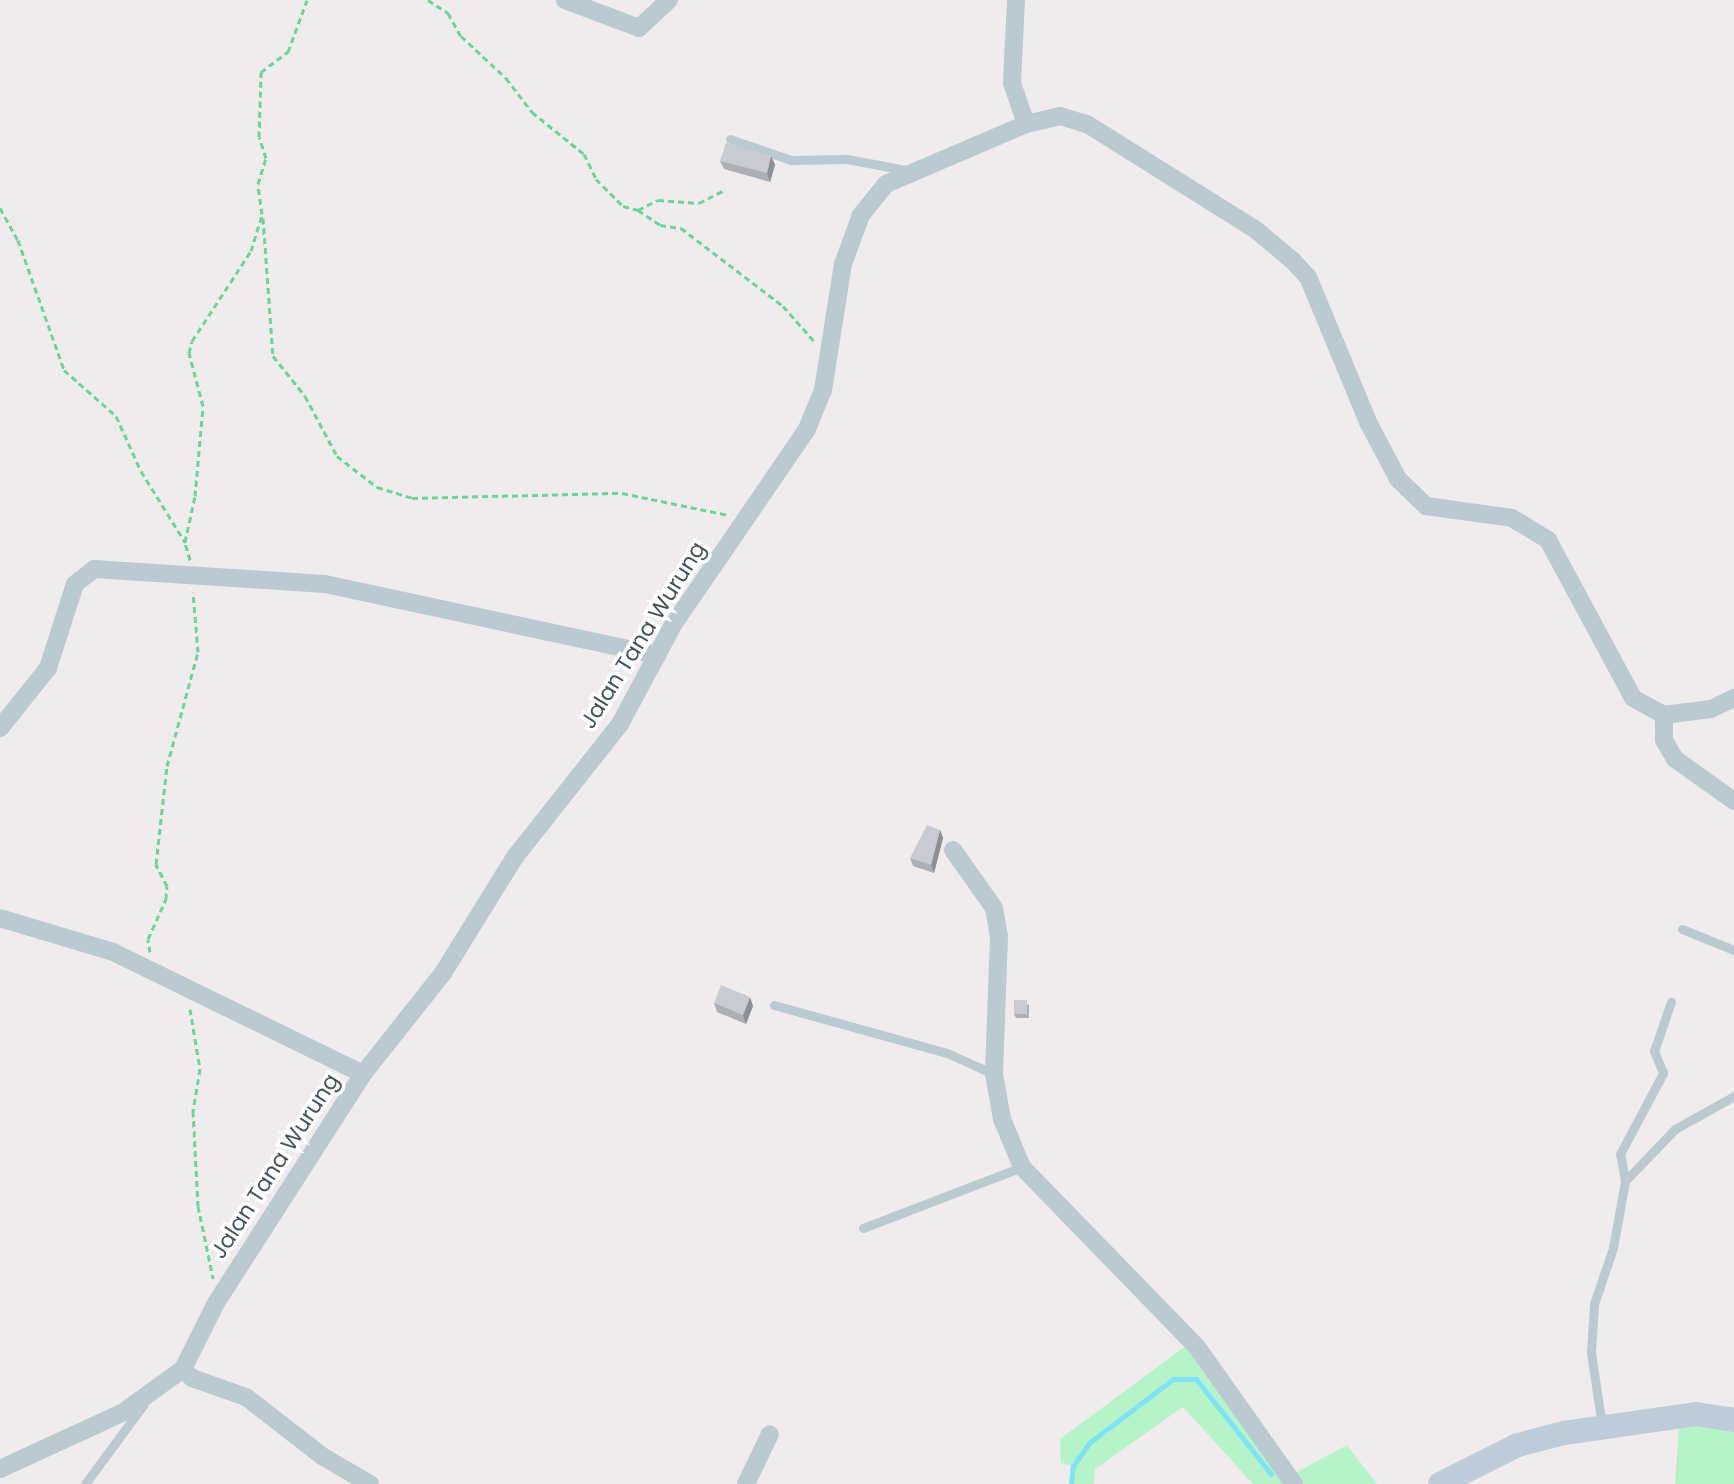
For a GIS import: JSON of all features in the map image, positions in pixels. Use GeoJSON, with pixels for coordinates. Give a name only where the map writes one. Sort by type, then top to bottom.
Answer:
{"type":"FeatureCollection","features":[{"type":"Feature","properties":{"kind":"street"},"geometry":{"type":"LineString","coordinates":[[565,0],[585,4],[633,28],[644,26],[669,0]]}},
{"type":"Feature","properties":{"kind":"street"},"geometry":{"type":"LineString","coordinates":[[644,26],[654,0]]}},
{"type":"Feature","properties":{"kind":"street"},"geometry":{"type":"LineString","coordinates":[[1016,0],[1012,83],[1026,124]]}},
{"type":"Feature","properties":{"kind":"street","name":"Jalan Tana Wurung"},"geometry":{"type":"LineString","coordinates":[[183,1369],[216,1303],[363,1074],[443,973],[515,857],[620,724],[657,655],[744,518],[807,429],[831,357],[843,264],[861,215],[886,184],[914,171],[1026,124],[1060,116],[1087,124],[1256,230],[1308,277],[1387,464],[1408,491],[1426,506],[1446,512],[1512,518],[1548,540],[1625,689],[1648,710],[1664,715]]}},
{"type":"Feature","properties":{"kind":"street"},"geometry":{"type":"LineString","coordinates":[[0,728],[52,659],[79,576],[94,569],[193,573],[325,584],[657,655]]}},
{"type":"Feature","properties":{"kind":"street"},"geometry":{"type":"LineString","coordinates":[[1734,698],[1711,709],[1664,715],[1664,740],[1675,759],[1734,801]]}},
{"type":"Feature","properties":{"kind":"street"},"geometry":{"type":"LineString","coordinates":[[953,850],[994,908],[999,936],[994,1074],[1002,1119],[1022,1167],[1197,1347],[1294,1484]]}},
{"type":"Feature","properties":{"kind":"street"},"geometry":{"type":"LineString","coordinates":[[0,918],[113,952],[363,1074]]}},
{"type":"Feature","properties":{"kind":"street"},"geometry":{"type":"LineString","coordinates":[[0,1469],[98,1426],[151,1395],[183,1369],[192,1378],[246,1397],[322,1456],[370,1484]]}},
{"type":"Feature","properties":{"kind":"street"},"geometry":{"type":"LineString","coordinates":[[1440,1484],[1518,1445],[1696,1414],[1734,1420]]}},
{"type":"Feature","properties":{"kind":"street"},"geometry":{"type":"LineString","coordinates":[[746,1484],[770,1434]]}},
{"type":"Feature","properties":{"kind":"lane"},"geometry":{"type":"LineString","coordinates":[[730,139],[791,160],[847,159],[914,171]]}},
{"type":"Feature","properties":{"kind":"lane"},"geometry":{"type":"LineString","coordinates":[[1682,929],[1734,950]]}},
{"type":"Feature","properties":{"kind":"lane"},"geometry":{"type":"LineString","coordinates":[[1602,1429],[1591,1352],[1594,1304],[1613,1248],[1625,1181],[1620,1154],[1663,1073],[1654,1051],[1671,1002]]}},
{"type":"Feature","properties":{"kind":"lane"},"geometry":{"type":"LineString","coordinates":[[774,1005],[947,1053],[994,1074]]}},
{"type":"Feature","properties":{"kind":"lane"},"geometry":{"type":"LineString","coordinates":[[1625,1181],[1675,1129],[1734,1096]]}},
{"type":"Feature","properties":{"kind":"lane"},"geometry":{"type":"LineString","coordinates":[[863,1228],[1022,1167]]}},
{"type":"Feature","properties":{"kind":"lane"},"geometry":{"type":"LineString","coordinates":[[85,1484],[151,1395]]}},
{"type":"Feature","properties":{"kind":"path"},"geometry":{"type":"LineString","coordinates":[[307,0],[288,52],[261,72],[257,96],[266,158],[258,184],[273,356],[305,396],[337,456],[377,487],[412,498],[622,493],[744,518]]}},
{"type":"Feature","properties":{"kind":"path"},"geometry":{"type":"LineString","coordinates":[[428,0],[448,13],[461,36],[506,78],[532,112],[584,154],[596,179],[623,206],[638,210],[660,225],[681,228],[783,306],[831,357]]}},
{"type":"Feature","properties":{"kind":"path"},"geometry":{"type":"LineString","coordinates":[[638,210],[658,200],[699,203],[726,189]]}},
{"type":"Feature","properties":{"kind":"path"},"geometry":{"type":"LineString","coordinates":[[0,208],[18,240],[40,296],[43,323],[64,370],[116,416],[141,471],[185,542],[193,573],[198,652],[167,766],[156,864],[167,886],[166,899],[148,939],[151,958]]}},
{"type":"Feature","properties":{"kind":"path"},"geometry":{"type":"LineString","coordinates":[[185,542],[195,496],[203,406],[189,353],[192,341],[251,251],[262,214]]}},
{"type":"Feature","properties":{"kind":"path"},"geometry":{"type":"LineString","coordinates":[[179,985],[195,1018],[200,1069],[193,1111],[198,1206],[207,1233],[216,1303]]}},
{"type":"Feature","properties":{"kind":"green space"},"geometry":{"type":"Polygon","coordinates":[[[1187,1345],[1286,1478],[1347,1445],[1377,1484],[1253,1484],[1183,1407],[1095,1469],[1094,1484],[1071,1484],[1073,1466],[1061,1463],[1060,1439],[1187,1345]]]}},
{"type":"Feature","properties":{"kind":"green space"},"geometry":{"type":"Polygon","coordinates":[[[1680,1415],[1734,1423],[1734,1484],[1675,1484],[1680,1415]]]}},
{"type":"Feature","properties":{"kind":"building"},"geometry":{"type":"Polygon","coordinates":[[[726,143],[771,156],[767,173],[720,161],[726,143]]]}},
{"type":"Feature","properties":{"kind":"building"},"geometry":{"type":"Polygon","coordinates":[[[927,825],[940,830],[931,865],[910,858],[927,825]]]}},
{"type":"Feature","properties":{"kind":"building"},"geometry":{"type":"Polygon","coordinates":[[[721,985],[750,997],[743,1015],[714,1003],[721,985]]]}},
{"type":"Feature","properties":{"kind":"building"},"geometry":{"type":"Polygon","coordinates":[[[1014,1000],[1027,1000],[1027,1014],[1014,1014],[1014,1000]]]}},
{"type":"Feature","properties":{"kind":"waterway"},"geometry":{"type":"LineString","coordinates":[[1071,1484],[1073,1466],[1089,1443],[1173,1379],[1196,1379],[1271,1474]]}}]}
